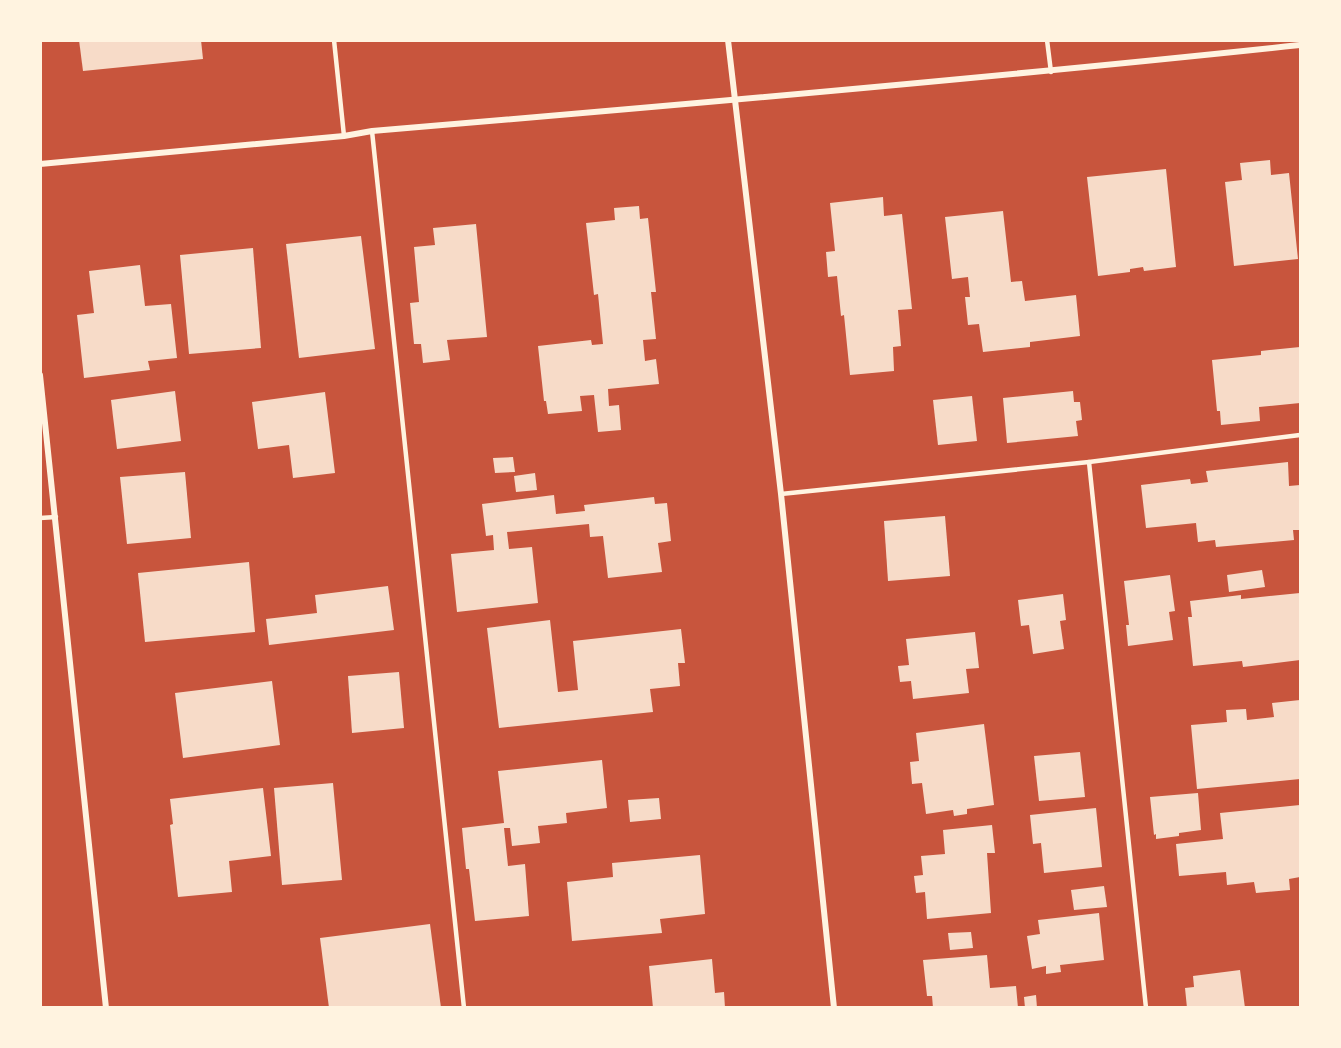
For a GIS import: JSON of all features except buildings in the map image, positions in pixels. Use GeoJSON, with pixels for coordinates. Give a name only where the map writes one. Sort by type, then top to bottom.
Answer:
{"type":"FeatureCollection","features":[{"type":"Feature","properties":{"kind":"street"},"geometry":{"type":"LineString","coordinates":[[728,40],[781,494],[834,1008]]}},
{"type":"Feature","properties":{"kind":"street"},"geometry":{"type":"LineString","coordinates":[[40,164],[344,136],[372,131],[1051,72],[1300,45]]}},
{"type":"Feature","properties":{"kind":"street"},"geometry":{"type":"LineString","coordinates":[[40,375],[106,1008]]}},
{"type":"Feature","properties":{"kind":"lane"},"geometry":{"type":"LineString","coordinates":[[334,40],[344,136]]}},
{"type":"Feature","properties":{"kind":"lane"},"geometry":{"type":"LineString","coordinates":[[1047,40],[1051,72]]}},
{"type":"Feature","properties":{"kind":"lane"},"geometry":{"type":"LineString","coordinates":[[372,131],[464,1008]]}},
{"type":"Feature","properties":{"kind":"lane"},"geometry":{"type":"LineString","coordinates":[[781,494],[1089,462],[1300,435]]}},
{"type":"Feature","properties":{"kind":"lane"},"geometry":{"type":"LineString","coordinates":[[1089,462],[1146,1008]]}},
{"type":"Feature","properties":{"kind":"lane"},"geometry":{"type":"LineString","coordinates":[[40,518],[56,517]]}}]}
